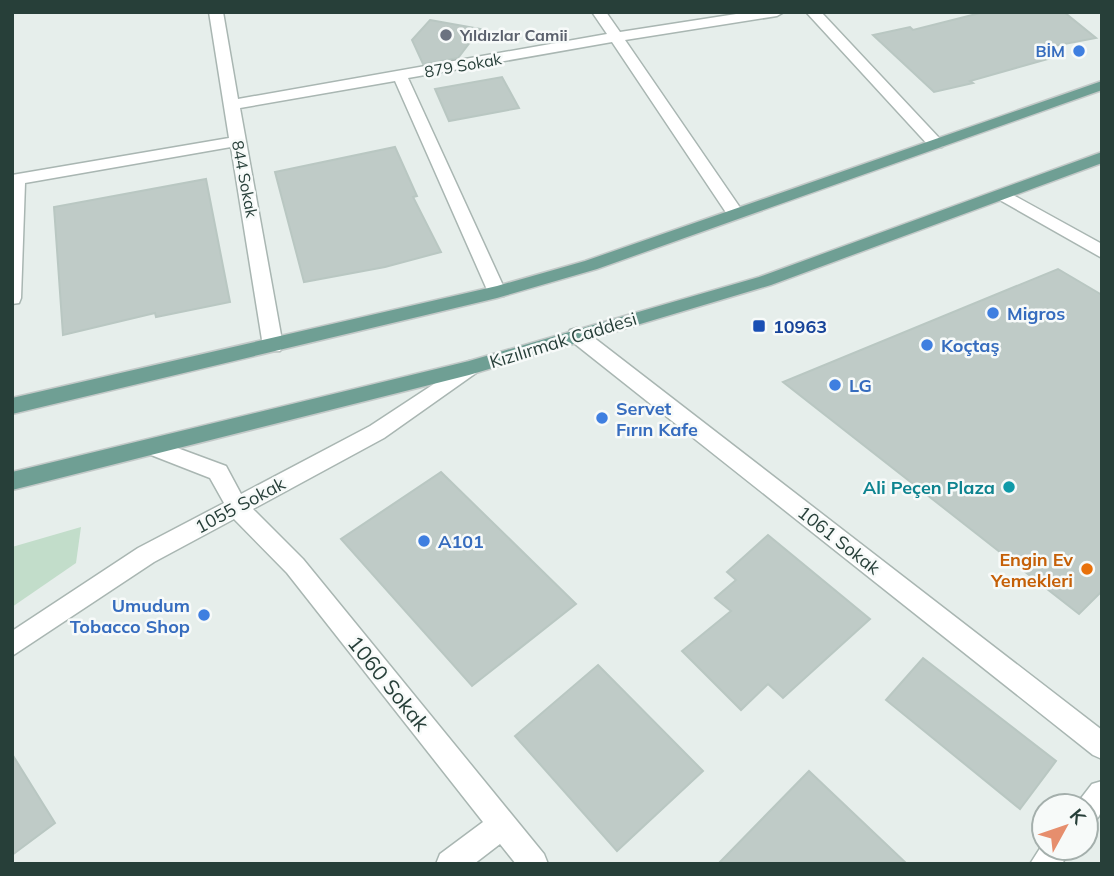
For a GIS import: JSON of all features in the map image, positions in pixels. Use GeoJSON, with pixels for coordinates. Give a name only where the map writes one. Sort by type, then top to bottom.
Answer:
{"type":"FeatureCollection","features":[{"type":"Feature","properties":{"kind":"main road"},"geometry":{"type":"LineString","coordinates":[[12,406],[496,292],[591,265],[1102,85]]}},
{"type":"Feature","properties":{"kind":"main road","name":"Kızılırmak Caddesi"},"geometry":{"type":"LineString","coordinates":[[12,481],[469,368],[765,281],[1102,157]]}},
{"type":"Feature","properties":{"kind":"street","name":"844 Sokak"},"geometry":{"type":"LineString","coordinates":[[216,12],[274,346]]}},
{"type":"Feature","properties":{"kind":"street"},"geometry":{"type":"LineString","coordinates":[[599,12],[735,213]]}},
{"type":"Feature","properties":{"kind":"street","name":"879 Sokak"},"geometry":{"type":"LineString","coordinates":[[231,105],[616,37],[778,12]]}},
{"type":"Feature","properties":{"kind":"street"},"geometry":{"type":"LineString","coordinates":[[813,12],[936,144]]}},
{"type":"Feature","properties":{"kind":"street"},"geometry":{"type":"LineString","coordinates":[[400,76],[496,292]]}},
{"type":"Feature","properties":{"kind":"street"},"geometry":{"type":"LineString","coordinates":[[12,298],[15,179],[237,141]]}},
{"type":"Feature","properties":{"kind":"street"},"geometry":{"type":"LineString","coordinates":[[1004,195],[1102,253]]}},
{"type":"Feature","properties":{"kind":"street","name":"1061 Sokak"},"geometry":{"type":"LineString","coordinates":[[577,335],[1102,746]]}},
{"type":"Feature","properties":{"kind":"street","name":"1055 Sokak"},"geometry":{"type":"LineString","coordinates":[[12,645],[146,555],[377,432],[469,368]]}},
{"type":"Feature","properties":{"kind":"street","name":"1060 Sokak"},"geometry":{"type":"LineString","coordinates":[[153,447],[218,472],[237,507],[295,566],[534,864]]}},
{"type":"Feature","properties":{"kind":"street"},"geometry":{"type":"LineString","coordinates":[[450,864],[503,825]]}},
{"type":"Feature","properties":{"kind":"green space"},"geometry":{"type":"Polygon","coordinates":[[[81,527],[76,563],[12,607],[12,547],[81,527]]]}},
{"type":"Feature","properties":{"kind":"building"},"geometry":{"type":"Polygon","coordinates":[[[984,12],[1064,12],[1096,38],[1038,49],[1051,58],[970,81],[973,83],[934,92],[873,35],[910,27],[913,30],[984,12]]]}},
{"type":"Feature","properties":{"kind":"building","name":"Yıldızlar Camii"},"geometry":{"type":"Polygon","coordinates":[[[430,20],[480,29],[458,58],[423,64],[412,40],[430,20]]]}},
{"type":"Feature","properties":{"kind":"building"},"geometry":{"type":"Polygon","coordinates":[[[502,77],[519,108],[449,121],[435,89],[502,77]]]}},
{"type":"Feature","properties":{"kind":"building"},"geometry":{"type":"Polygon","coordinates":[[[395,147],[417,196],[413,197],[441,252],[385,267],[304,282],[275,172],[395,147]]]}},
{"type":"Feature","properties":{"kind":"building"},"geometry":{"type":"Polygon","coordinates":[[[206,179],[230,302],[156,317],[155,313],[63,335],[54,207],[206,179]]]}},
{"type":"Feature","properties":{"kind":"building","name":"Ali Peçen Plaza"},"geometry":{"type":"Polygon","coordinates":[[[1058,269],[1102,295],[1102,591],[1079,614],[783,382],[1058,269]]]}},
{"type":"Feature","properties":{"kind":"building"},"geometry":{"type":"Polygon","coordinates":[[[441,472],[576,604],[472,686],[341,539],[441,472]]]}},
{"type":"Feature","properties":{"kind":"building"},"geometry":{"type":"Polygon","coordinates":[[[768,535],[870,619],[783,698],[768,684],[741,710],[682,651],[731,611],[715,598],[736,580],[727,572],[768,535]]]}},
{"type":"Feature","properties":{"kind":"building"},"geometry":{"type":"Polygon","coordinates":[[[923,658],[1056,761],[1033,792],[1030,792],[1020,809],[886,700],[923,658]]]}},
{"type":"Feature","properties":{"kind":"building"},"geometry":{"type":"Polygon","coordinates":[[[598,665],[703,771],[617,851],[515,736],[598,665]]]}},
{"type":"Feature","properties":{"kind":"building"},"geometry":{"type":"Polygon","coordinates":[[[12,754],[55,823],[12,855],[12,754]]]}},
{"type":"Feature","properties":{"kind":"building"},"geometry":{"type":"Polygon","coordinates":[[[809,771],[907,864],[718,864],[809,771]]]}},
{"type":"Feature","properties":{"kind":"place","name":"Yıldızlar Camii"},"geometry":{"type":"Point","coordinates":[446,35]}},
{"type":"Feature","properties":{"kind":"place","name":"BİM"},"geometry":{"type":"Point","coordinates":[1079,51]}},
{"type":"Feature","properties":{"kind":"place","name":"Migros"},"geometry":{"type":"Point","coordinates":[993,313]}},
{"type":"Feature","properties":{"kind":"place","name":"10963"},"geometry":{"type":"Point","coordinates":[759,326]}},
{"type":"Feature","properties":{"kind":"place","name":"Koçtaş"},"geometry":{"type":"Point","coordinates":[927,345]}},
{"type":"Feature","properties":{"kind":"place","name":"LG"},"geometry":{"type":"Point","coordinates":[835,385]}},
{"type":"Feature","properties":{"kind":"place","name":"Servet Fırın Kafe"},"geometry":{"type":"Point","coordinates":[602,418]}},
{"type":"Feature","properties":{"kind":"place","name":"Ali Peçen Plaza"},"geometry":{"type":"Point","coordinates":[1009,487]}},
{"type":"Feature","properties":{"kind":"place","name":"A101"},"geometry":{"type":"Point","coordinates":[424,541]}},
{"type":"Feature","properties":{"kind":"place","name":"Engin Ev Yemekleri"},"geometry":{"type":"Point","coordinates":[1087,569]}},
{"type":"Feature","properties":{"kind":"place","name":"Umudum Tobacco Shop"},"geometry":{"type":"Point","coordinates":[204,615]}}]}
